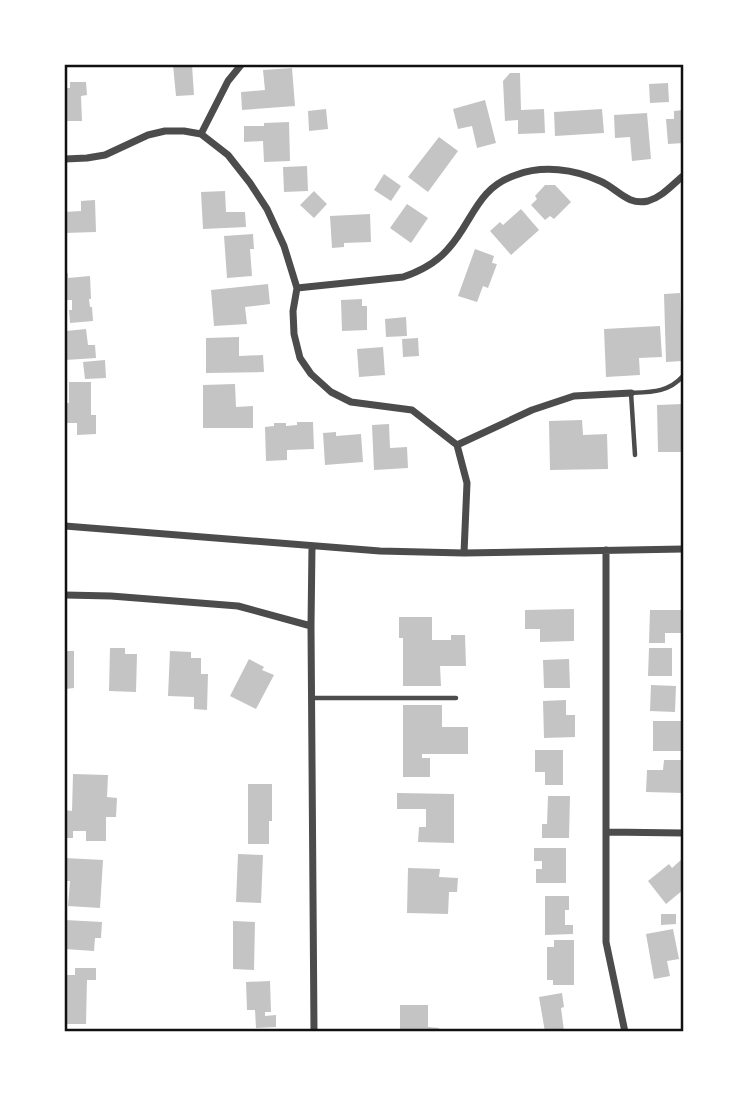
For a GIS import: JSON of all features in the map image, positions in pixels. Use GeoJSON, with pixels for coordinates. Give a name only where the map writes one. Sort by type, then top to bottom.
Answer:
{"type":"FeatureCollection","features":[{"type":"Feature","properties":{"kind":"street"},"geometry":{"type":"LineString","coordinates":[[201,134],[228,81],[241,65]]}},
{"type":"Feature","properties":{"kind":"street"},"geometry":{"type":"LineString","coordinates":[[65,159],[105,155],[148,135],[165,131],[201,134],[228,155],[267,209],[284,246],[297,288],[293,311],[294,334],[300,358],[311,374],[331,392],[351,402],[411,410],[457,445],[467,483],[464,553]]}},
{"type":"Feature","properties":{"kind":"street"},"geometry":{"type":"LineString","coordinates":[[297,288],[403,277],[419,271],[449,248],[486,192],[515,175],[534,171],[567,170],[604,182],[632,201],[659,197],[683,176]]}},
{"type":"Feature","properties":{"kind":"street"},"geometry":{"type":"LineString","coordinates":[[457,445],[531,410],[574,396],[631,393]]}},
{"type":"Feature","properties":{"kind":"street"},"geometry":{"type":"LineString","coordinates":[[65,526],[380,551],[464,553],[683,549]]}},
{"type":"Feature","properties":{"kind":"street"},"geometry":{"type":"LineString","coordinates":[[312,546],[314,1032]]}},
{"type":"Feature","properties":{"kind":"street"},"geometry":{"type":"LineString","coordinates":[[606,550],[606,942],[625,1032]]}},
{"type":"Feature","properties":{"kind":"street"},"geometry":{"type":"LineString","coordinates":[[65,595],[238,606],[311,626]]}},
{"type":"Feature","properties":{"kind":"street"},"geometry":{"type":"LineString","coordinates":[[607,832],[683,833]]}},
{"type":"Feature","properties":{"kind":"lane"},"geometry":{"type":"LineString","coordinates":[[635,455],[631,393],[657,392],[669,388],[683,376]]}},
{"type":"Feature","properties":{"kind":"lane"},"geometry":{"type":"LineString","coordinates":[[311,698],[456,698]]}},
{"type":"Feature","properties":{"kind":"building"},"geometry":{"type":"Polygon","coordinates":[[[173,65],[192,65],[194,95],[176,96],[173,65]]]}},
{"type":"Feature","properties":{"kind":"building"},"geometry":{"type":"Polygon","coordinates":[[[292,68],[295,106],[242,110],[241,92],[265,90],[263,70],[292,68]]]}},
{"type":"Feature","properties":{"kind":"building"},"geometry":{"type":"Polygon","coordinates":[[[510,73],[520,73],[521,110],[544,109],[545,133],[518,134],[518,120],[505,121],[503,81],[510,73]]]}},
{"type":"Feature","properties":{"kind":"building"},"geometry":{"type":"Polygon","coordinates":[[[70,82],[86,82],[87,95],[81,96],[82,121],[65,121],[65,88],[70,88],[70,82]]]}},
{"type":"Feature","properties":{"kind":"building"},"geometry":{"type":"Polygon","coordinates":[[[668,83],[669,102],[650,103],[649,84],[668,83]]]}},
{"type":"Feature","properties":{"kind":"building"},"geometry":{"type":"Polygon","coordinates":[[[485,100],[496,143],[477,148],[472,126],[458,129],[453,109],[485,100]]]}},
{"type":"Feature","properties":{"kind":"building"},"geometry":{"type":"Polygon","coordinates":[[[326,109],[328,129],[309,131],[308,111],[326,109]]]}},
{"type":"Feature","properties":{"kind":"building"},"geometry":{"type":"Polygon","coordinates":[[[602,109],[604,133],[555,136],[554,112],[602,109]]]}},
{"type":"Feature","properties":{"kind":"building"},"geometry":{"type":"Polygon","coordinates":[[[683,110],[683,143],[668,144],[666,119],[674,119],[674,111],[683,110]]]}},
{"type":"Feature","properties":{"kind":"building"},"geometry":{"type":"Polygon","coordinates":[[[647,113],[651,159],[632,161],[630,137],[615,138],[614,115],[647,113]]]}},
{"type":"Feature","properties":{"kind":"building"},"geometry":{"type":"Polygon","coordinates":[[[289,122],[290,161],[264,162],[263,141],[244,142],[244,126],[289,122]]]}},
{"type":"Feature","properties":{"kind":"building"},"geometry":{"type":"Polygon","coordinates":[[[439,137],[458,151],[428,192],[408,177],[439,137]]]}},
{"type":"Feature","properties":{"kind":"building"},"geometry":{"type":"Polygon","coordinates":[[[307,166],[308,191],[284,192],[283,167],[307,166]]]}},
{"type":"Feature","properties":{"kind":"building"},"geometry":{"type":"Polygon","coordinates":[[[384,174],[401,186],[391,201],[374,190],[384,174]]]}},
{"type":"Feature","properties":{"kind":"building"},"geometry":{"type":"Polygon","coordinates":[[[545,185],[555,185],[571,202],[554,219],[550,216],[545,220],[531,205],[545,185]]]}},
{"type":"Feature","properties":{"kind":"building"},"geometry":{"type":"Polygon","coordinates":[[[225,191],[226,212],[245,212],[246,227],[203,229],[201,192],[225,191]]]}},
{"type":"Feature","properties":{"kind":"building"},"geometry":{"type":"Polygon","coordinates":[[[314,191],[327,204],[314,218],[300,205],[314,191]]]}},
{"type":"Feature","properties":{"kind":"building"},"geometry":{"type":"Polygon","coordinates":[[[95,200],[96,232],[65,233],[65,212],[81,211],[81,201],[95,200]]]}},
{"type":"Feature","properties":{"kind":"building"},"geometry":{"type":"Polygon","coordinates":[[[407,204],[428,218],[411,243],[390,228],[407,204]]]}},
{"type":"Feature","properties":{"kind":"building"},"geometry":{"type":"Polygon","coordinates":[[[521,209],[539,230],[511,255],[490,231],[500,222],[503,225],[521,209]]]}},
{"type":"Feature","properties":{"kind":"building"},"geometry":{"type":"Polygon","coordinates":[[[370,214],[371,242],[344,243],[344,247],[332,248],[330,216],[370,214]]]}},
{"type":"Feature","properties":{"kind":"building"},"geometry":{"type":"Polygon","coordinates":[[[253,234],[254,249],[250,249],[252,276],[227,278],[224,236],[253,234]]]}},
{"type":"Feature","properties":{"kind":"building"},"geometry":{"type":"Polygon","coordinates":[[[475,249],[494,256],[492,263],[497,264],[488,288],[483,286],[477,302],[458,296],[475,249]]]}},
{"type":"Feature","properties":{"kind":"building"},"geometry":{"type":"Polygon","coordinates":[[[68,273],[68,278],[90,276],[89,299],[93,321],[70,323],[69,310],[72,310],[72,300],[65,300],[65,274],[68,273]]]}},
{"type":"Feature","properties":{"kind":"building"},"geometry":{"type":"Polygon","coordinates":[[[268,284],[270,304],[245,307],[247,324],[214,326],[211,290],[268,284]]]}},
{"type":"Feature","properties":{"kind":"building"},"geometry":{"type":"Polygon","coordinates":[[[680,293],[682,361],[666,362],[664,294],[680,293]]]}},
{"type":"Feature","properties":{"kind":"building"},"geometry":{"type":"Polygon","coordinates":[[[362,299],[362,306],[367,306],[367,330],[342,331],[341,300],[362,299]]]}},
{"type":"Feature","properties":{"kind":"building"},"geometry":{"type":"Polygon","coordinates":[[[406,317],[407,336],[386,337],[385,319],[406,317]]]}},
{"type":"Feature","properties":{"kind":"building"},"geometry":{"type":"Polygon","coordinates":[[[660,326],[662,357],[639,358],[640,375],[606,377],[604,329],[660,326]]]}},
{"type":"Feature","properties":{"kind":"building"},"geometry":{"type":"Polygon","coordinates":[[[86,329],[88,345],[95,345],[96,358],[65,360],[66,331],[86,329]]]}},
{"type":"Feature","properties":{"kind":"building"},"geometry":{"type":"Polygon","coordinates":[[[239,337],[239,356],[263,355],[264,372],[206,373],[206,338],[239,337]]]}},
{"type":"Feature","properties":{"kind":"building"},"geometry":{"type":"Polygon","coordinates":[[[418,338],[419,356],[403,357],[402,339],[418,338]]]}},
{"type":"Feature","properties":{"kind":"building"},"geometry":{"type":"Polygon","coordinates":[[[383,347],[385,375],[359,377],[357,349],[383,347]]]}},
{"type":"Feature","properties":{"kind":"building"},"geometry":{"type":"Polygon","coordinates":[[[105,360],[106,378],[85,379],[83,362],[105,360]]]}},
{"type":"Feature","properties":{"kind":"building"},"geometry":{"type":"Polygon","coordinates":[[[69,382],[91,382],[91,415],[96,415],[96,434],[77,435],[77,423],[65,423],[69,382]]]}},
{"type":"Feature","properties":{"kind":"building"},"geometry":{"type":"Polygon","coordinates":[[[235,384],[236,407],[253,406],[253,428],[203,428],[203,385],[235,384]]]}},
{"type":"Feature","properties":{"kind":"building"},"geometry":{"type":"Polygon","coordinates":[[[683,404],[683,452],[658,452],[657,405],[683,404]]]}},
{"type":"Feature","properties":{"kind":"building"},"geometry":{"type":"Polygon","coordinates":[[[582,420],[583,435],[607,434],[608,469],[550,470],[549,421],[582,420]]]}},
{"type":"Feature","properties":{"kind":"building"},"geometry":{"type":"Polygon","coordinates":[[[297,422],[313,422],[314,449],[287,450],[287,460],[266,461],[265,427],[274,426],[274,423],[297,425],[297,422]]]}},
{"type":"Feature","properties":{"kind":"building"},"geometry":{"type":"Polygon","coordinates":[[[389,424],[390,448],[407,447],[408,468],[374,470],[372,425],[389,424]]]}},
{"type":"Feature","properties":{"kind":"building"},"geometry":{"type":"Polygon","coordinates":[[[336,432],[336,436],[361,434],[363,462],[325,465],[323,433],[336,432]]]}},
{"type":"Feature","properties":{"kind":"building"},"geometry":{"type":"Polygon","coordinates":[[[574,609],[574,641],[540,642],[540,629],[525,629],[525,610],[574,609]]]}},
{"type":"Feature","properties":{"kind":"building"},"geometry":{"type":"Polygon","coordinates":[[[650,610],[683,610],[683,633],[665,633],[665,643],[649,643],[650,610]]]}},
{"type":"Feature","properties":{"kind":"building"},"geometry":{"type":"Polygon","coordinates":[[[399,617],[432,617],[432,640],[451,640],[451,635],[465,635],[466,666],[440,666],[441,686],[403,686],[403,638],[399,638],[399,617]]]}},
{"type":"Feature","properties":{"kind":"building"},"geometry":{"type":"Polygon","coordinates":[[[110,648],[125,648],[125,654],[137,654],[136,692],[109,691],[110,648]]]}},
{"type":"Feature","properties":{"kind":"building"},"geometry":{"type":"Polygon","coordinates":[[[649,648],[672,648],[672,676],[648,676],[649,648]]]}},
{"type":"Feature","properties":{"kind":"building"},"geometry":{"type":"Polygon","coordinates":[[[65,651],[74,651],[74,688],[65,689],[65,651]]]}},
{"type":"Feature","properties":{"kind":"building"},"geometry":{"type":"Polygon","coordinates":[[[170,651],[191,652],[191,658],[201,658],[201,674],[208,674],[207,710],[194,709],[194,697],[168,696],[170,651]]]}},
{"type":"Feature","properties":{"kind":"building"},"geometry":{"type":"Polygon","coordinates":[[[249,659],[264,667],[262,670],[274,675],[256,709],[230,696],[249,659]]]}},
{"type":"Feature","properties":{"kind":"building"},"geometry":{"type":"Polygon","coordinates":[[[569,659],[570,688],[544,688],[543,660],[569,659]]]}},
{"type":"Feature","properties":{"kind":"building"},"geometry":{"type":"Polygon","coordinates":[[[651,685],[676,686],[675,712],[650,711],[651,685]]]}},
{"type":"Feature","properties":{"kind":"building"},"geometry":{"type":"Polygon","coordinates":[[[566,700],[566,715],[575,715],[575,737],[544,738],[543,701],[566,700]]]}},
{"type":"Feature","properties":{"kind":"building"},"geometry":{"type":"Polygon","coordinates":[[[403,705],[442,705],[442,727],[468,727],[468,754],[422,754],[422,758],[430,758],[430,777],[403,777],[403,705]]]}},
{"type":"Feature","properties":{"kind":"building"},"geometry":{"type":"Polygon","coordinates":[[[653,721],[681,721],[681,751],[653,751],[653,721]]]}},
{"type":"Feature","properties":{"kind":"building"},"geometry":{"type":"Polygon","coordinates":[[[535,750],[563,750],[563,785],[545,785],[545,772],[535,772],[535,750]]]}},
{"type":"Feature","properties":{"kind":"building"},"geometry":{"type":"Polygon","coordinates":[[[664,760],[683,760],[683,793],[646,792],[647,770],[663,770],[664,760]]]}},
{"type":"Feature","properties":{"kind":"building"},"geometry":{"type":"Polygon","coordinates":[[[73,774],[108,775],[107,797],[117,798],[116,817],[106,817],[106,841],[86,841],[86,831],[73,831],[73,838],[65,838],[65,810],[72,811],[73,774]]]}},
{"type":"Feature","properties":{"kind":"building"},"geometry":{"type":"Polygon","coordinates":[[[248,784],[272,784],[269,844],[248,844],[248,784]]]}},
{"type":"Feature","properties":{"kind":"building"},"geometry":{"type":"Polygon","coordinates":[[[397,793],[454,794],[454,843],[418,842],[419,827],[426,827],[426,809],[397,809],[397,793]]]}},
{"type":"Feature","properties":{"kind":"building"},"geometry":{"type":"Polygon","coordinates":[[[548,796],[570,796],[569,838],[542,838],[542,824],[547,824],[548,796]]]}},
{"type":"Feature","properties":{"kind":"building"},"geometry":{"type":"Polygon","coordinates":[[[534,848],[566,848],[566,883],[536,883],[536,869],[542,869],[542,861],[534,861],[534,848]]]}},
{"type":"Feature","properties":{"kind":"building"},"geometry":{"type":"Polygon","coordinates":[[[238,854],[263,855],[261,903],[236,902],[238,854]]]}},
{"type":"Feature","properties":{"kind":"building"},"geometry":{"type":"Polygon","coordinates":[[[65,858],[103,860],[100,908],[68,906],[70,881],[65,881],[65,858]]]}},
{"type":"Feature","properties":{"kind":"building"},"geometry":{"type":"Polygon","coordinates":[[[682,859],[683,890],[666,904],[648,881],[669,864],[672,868],[682,859]]]}},
{"type":"Feature","properties":{"kind":"building"},"geometry":{"type":"Polygon","coordinates":[[[408,868],[440,869],[439,877],[458,878],[457,892],[449,892],[448,914],[407,913],[408,868]]]}},
{"type":"Feature","properties":{"kind":"building"},"geometry":{"type":"Polygon","coordinates":[[[545,896],[569,896],[565,925],[573,925],[573,934],[545,935],[545,896]]]}},
{"type":"Feature","properties":{"kind":"building"},"geometry":{"type":"Polygon","coordinates":[[[661,914],[676,914],[676,924],[661,925],[661,914]]]}},
{"type":"Feature","properties":{"kind":"building"},"geometry":{"type":"Polygon","coordinates":[[[65,920],[102,922],[101,938],[95,938],[94,951],[65,949],[65,920]]]}},
{"type":"Feature","properties":{"kind":"building"},"geometry":{"type":"Polygon","coordinates":[[[233,921],[255,922],[254,970],[233,969],[233,921]]]}},
{"type":"Feature","properties":{"kind":"building"},"geometry":{"type":"Polygon","coordinates":[[[673,929],[679,959],[667,961],[670,976],[654,979],[646,934],[673,929]]]}},
{"type":"Feature","properties":{"kind":"building"},"geometry":{"type":"Polygon","coordinates":[[[554,940],[574,940],[574,985],[553,985],[553,980],[547,980],[547,947],[554,947],[554,940]]]}},
{"type":"Feature","properties":{"kind":"building"},"geometry":{"type":"Polygon","coordinates":[[[75,968],[96,968],[96,980],[87,980],[86,1024],[65,1024],[65,975],[75,975],[75,968]]]}},
{"type":"Feature","properties":{"kind":"building"},"geometry":{"type":"Polygon","coordinates":[[[270,981],[271,1012],[265,1012],[265,1016],[276,1015],[276,1027],[256,1028],[255,1010],[247,1010],[246,982],[270,981]]]}},
{"type":"Feature","properties":{"kind":"building"},"geometry":{"type":"Polygon","coordinates":[[[562,993],[564,1031],[545,1032],[539,997],[562,993]]]}},
{"type":"Feature","properties":{"kind":"building"},"geometry":{"type":"Polygon","coordinates":[[[400,1005],[428,1005],[428,1027],[439,1028],[439,1032],[400,1032],[400,1005]]]}}]}
